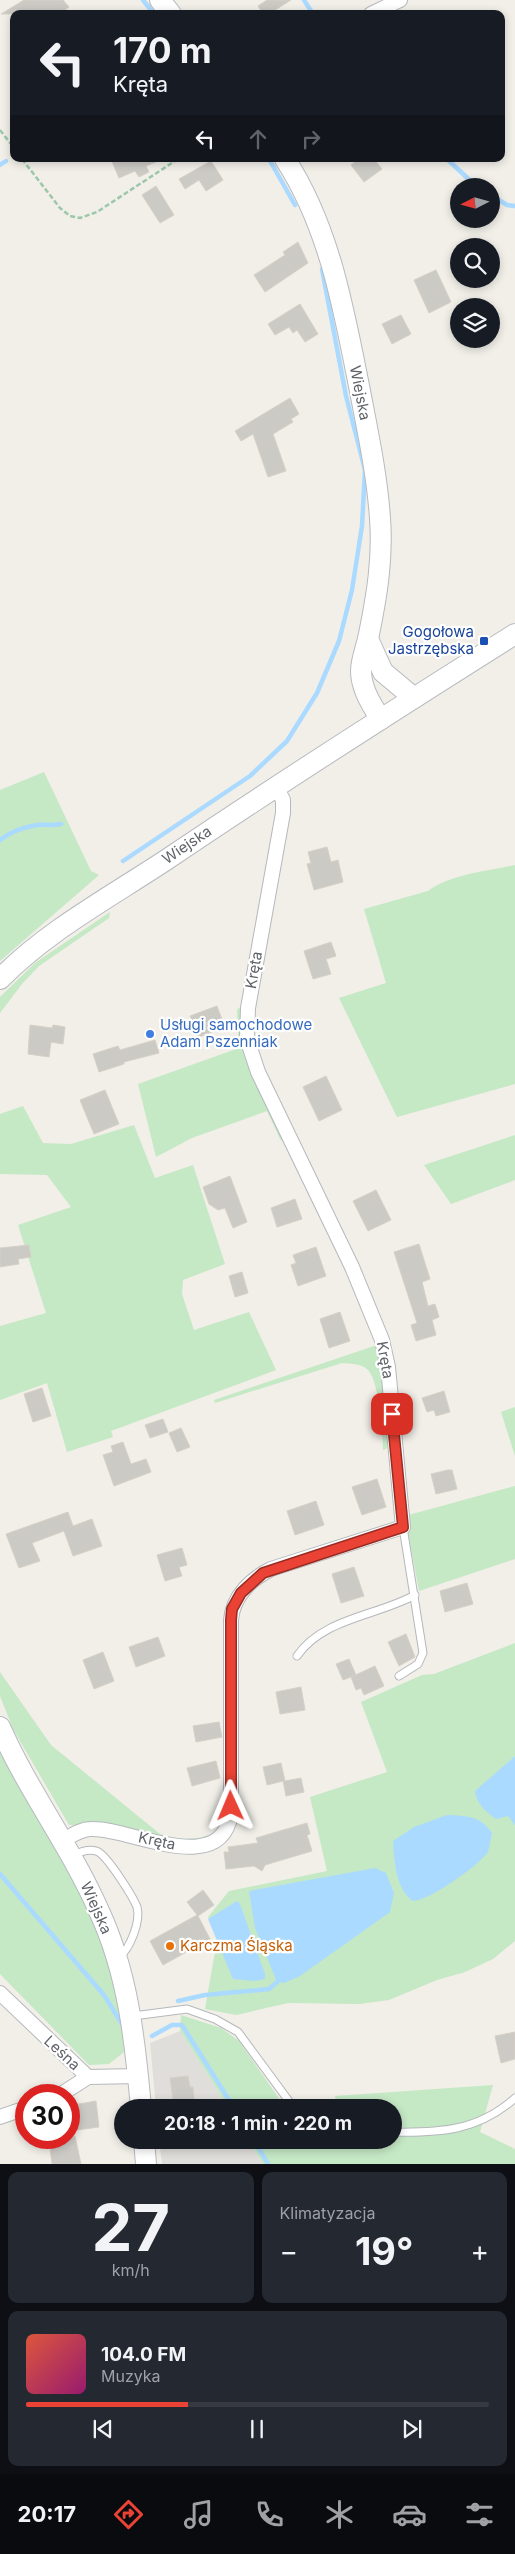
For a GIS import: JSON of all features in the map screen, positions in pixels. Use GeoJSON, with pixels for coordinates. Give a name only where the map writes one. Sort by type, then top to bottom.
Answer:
{"type":"FeatureCollection","features":[{"type":"Feature","properties":{"kind":"street"},"geometry":{"type":"LineString","coordinates":[[160,0],[168,10]]}},
{"type":"Feature","properties":{"kind":"street"},"geometry":{"type":"LineString","coordinates":[[379,10],[400,0]]}},
{"type":"Feature","properties":{"kind":"street","name":"Wiejska"},"geometry":{"type":"LineString","coordinates":[[287,162],[302,185],[316,214],[340,300],[371,449],[380,517],[382,549],[380,577],[361,671],[368,700],[381,719]]}},
{"type":"Feature","properties":{"kind":"street","name":"Wiejska"},"geometry":{"type":"LineString","coordinates":[[0,979],[21,959],[57,932],[276,786],[515,634]]}},
{"type":"Feature","properties":{"kind":"street"},"geometry":{"type":"LineString","coordinates":[[368,639],[383,672],[414,698]]}},
{"type":"Feature","properties":{"kind":"street","name":"Kręta"},"geometry":{"type":"LineString","coordinates":[[67,1849],[90,1829],[120,1833],[174,1847],[198,1845],[220,1837],[228,1824],[231,1814],[231,1620],[237,1599],[257,1576],[271,1569],[403,1527],[388,1367],[382,1340],[352,1268],[306,1168],[264,1087],[248,1039],[248,1008],[283,813],[283,800],[276,786]]}},
{"type":"Feature","properties":{"kind":"street","name":"Wiejska"},"geometry":{"type":"LineString","coordinates":[[0,1727],[100,1911],[117,1959],[131,2016],[140,2099]]}},
{"type":"Feature","properties":{"kind":"street","name":"Leśna"},"geometry":{"type":"LineString","coordinates":[[0,1992],[88,2076],[138,2076]]}},
{"type":"Feature","properties":{"kind":"street"},"geometry":{"type":"LineString","coordinates":[[76,2084],[88,2076]]}},
{"type":"Feature","properties":{"kind":"street"},"geometry":{"type":"LineString","coordinates":[[0,2117],[15,2112]]}},
{"type":"Feature","properties":{"kind":"street"},"geometry":{"type":"LineString","coordinates":[[145,2149],[146,2164]]}},
{"type":"Feature","properties":{"kind":"lane"},"geometry":{"type":"LineString","coordinates":[[399,1676],[418,1664],[423,1653],[403,1527]]}},
{"type":"Feature","properties":{"kind":"lane"},"geometry":{"type":"LineString","coordinates":[[297,1656],[313,1637],[415,1595]]}},
{"type":"Feature","properties":{"kind":"lane"},"geometry":{"type":"LineString","coordinates":[[67,1849],[80,1852],[97,1851],[106,1857],[137,1908],[135,1926],[126,1952],[117,1959]]}},
{"type":"Feature","properties":{"kind":"lane"},"geometry":{"type":"LineString","coordinates":[[131,2016],[187,2009],[226,2024],[238,2032],[287,2099]]}},
{"type":"Feature","properties":{"kind":"lane"},"geometry":{"type":"LineString","coordinates":[[402,2132],[423,2132],[480,2122],[502,2110],[515,2098]]}},
{"type":"Feature","properties":{"kind":"path"},"geometry":{"type":"LineString","coordinates":[[0,130],[10,143]]}},
{"type":"Feature","properties":{"kind":"path"},"geometry":{"type":"LineString","coordinates":[[24,162],[60,208],[70,216],[80,218],[97,212],[173,162]]}},
{"type":"Feature","properties":{"kind":"shaded area"},"geometry":{"type":"Polygon","coordinates":[[[180,2031],[223,2099],[155,2099],[150,2043],[180,2031]]]}},
{"type":"Feature","properties":{"kind":"shaded area"},"geometry":{"type":"Polygon","coordinates":[[[160,2149],[254,2149],[263,2164],[162,2164],[160,2149]]]}},
{"type":"Feature","properties":{"kind":"green space"},"geometry":{"type":"Polygon","coordinates":[[[44,772],[91,871],[99,875],[0,961],[0,790],[44,772]]]}},
{"type":"Feature","properties":{"kind":"green space"},"geometry":{"type":"Polygon","coordinates":[[[515,865],[515,1084],[397,1117],[339,998],[386,983],[364,909],[428,891],[437,885],[459,877],[515,865]]]}},
{"type":"Feature","properties":{"kind":"green space"},"geometry":{"type":"Polygon","coordinates":[[[110,912],[109,918],[39,966],[22,984],[0,1013],[0,997],[35,963],[110,912]]]}},
{"type":"Feature","properties":{"kind":"green space"},"geometry":{"type":"Polygon","coordinates":[[[243,1004],[242,1015],[283,1138],[281,1141],[267,1111],[192,1138],[156,1157],[138,1084],[239,1048],[237,1010],[243,1004]]]}},
{"type":"Feature","properties":{"kind":"green space"},"geometry":{"type":"Polygon","coordinates":[[[23,1106],[43,1143],[71,1144],[134,1125],[155,1178],[193,1165],[225,1264],[183,1280],[182,1294],[194,1330],[249,1312],[276,1370],[111,1431],[113,1437],[67,1452],[47,1383],[0,1400],[0,1326],[46,1313],[18,1225],[71,1207],[47,1175],[0,1174],[0,1114],[23,1106]]]}},
{"type":"Feature","properties":{"kind":"green space"},"geometry":{"type":"Polygon","coordinates":[[[515,1135],[515,1180],[451,1204],[424,1165],[515,1135]]]}},
{"type":"Feature","properties":{"kind":"green space"},"geometry":{"type":"Polygon","coordinates":[[[380,1344],[390,1447],[383,1450],[380,1408],[375,1385],[368,1370],[359,1365],[342,1363],[215,1403],[214,1400],[380,1344]]]}},
{"type":"Feature","properties":{"kind":"green space"},"geometry":{"type":"Polygon","coordinates":[[[515,1407],[515,1456],[501,1412],[515,1407]]]}},
{"type":"Feature","properties":{"kind":"green space"},"geometry":{"type":"Polygon","coordinates":[[[515,1486],[515,1559],[419,1591],[405,1516],[515,1486]]]}},
{"type":"Feature","properties":{"kind":"green space"},"geometry":{"type":"Polygon","coordinates":[[[515,1643],[515,1941],[493,1959],[465,1972],[437,1980],[389,2000],[359,2004],[288,2003],[236,2015],[205,2009],[217,1940],[208,1917],[229,1891],[327,1871],[310,1797],[387,1772],[361,1702],[422,1675],[434,1674],[515,1643]]]}},
{"type":"Feature","properties":{"kind":"green space"},"geometry":{"type":"Polygon","coordinates":[[[0,1672],[51,1745],[160,1834],[188,1839],[198,1838],[211,1834],[220,1827],[225,1818],[227,1807],[223,1758],[226,1758],[229,1808],[225,1823],[220,1831],[203,1840],[183,1843],[155,1839],[116,1825],[69,1825],[13,1729],[0,1696],[0,1672]]]}},
{"type":"Feature","properties":{"kind":"green space"},"geometry":{"type":"Polygon","coordinates":[[[0,1743],[89,1905],[122,2008],[124,2052],[109,2064],[89,2065],[0,1974],[0,1743]]]}},
{"type":"Feature","properties":{"kind":"green space"},"geometry":{"type":"Polygon","coordinates":[[[181,2015],[221,2028],[239,2041],[279,2099],[223,2099],[180,2031],[181,2015]]]}},
{"type":"Feature","properties":{"kind":"green space"},"geometry":{"type":"Polygon","coordinates":[[[493,2085],[480,2132],[515,2149],[515,2164],[263,2164],[254,2149],[402,2149],[402,2099],[336,2099],[335,2096],[493,2085]]]}},
{"type":"Feature","properties":{"kind":"water"},"geometry":{"type":"Polygon","coordinates":[[[515,1756],[515,1825],[508,1816],[496,1819],[479,1803],[475,1791],[515,1756]]]}},
{"type":"Feature","properties":{"kind":"water"},"geometry":{"type":"Polygon","coordinates":[[[447,1815],[472,1818],[487,1827],[492,1833],[488,1852],[475,1865],[441,1889],[413,1901],[407,1896],[399,1882],[393,1841],[414,1827],[447,1815]]]}},
{"type":"Feature","properties":{"kind":"water"},"geometry":{"type":"Polygon","coordinates":[[[375,1868],[386,1873],[394,1893],[390,1912],[300,1976],[284,1983],[277,1982],[255,1928],[249,1891],[375,1868]]]}},
{"type":"Feature","properties":{"kind":"water"},"geometry":{"type":"Polygon","coordinates":[[[237,1901],[240,1904],[265,1974],[265,1979],[255,1981],[233,1979],[208,1919],[237,1901]]]}},
{"type":"Feature","properties":{"kind":"building"},"geometry":{"type":"Polygon","coordinates":[[[24,0],[63,0],[69,7],[65,10],[10,10],[10,14],[1,14],[24,0]]]}},
{"type":"Feature","properties":{"kind":"building"},"geometry":{"type":"Polygon","coordinates":[[[267,0],[291,0],[275,10],[260,10],[258,6],[267,0]]]}},
{"type":"Feature","properties":{"kind":"building"},"geometry":{"type":"Polygon","coordinates":[[[112,162],[156,162],[146,166],[149,172],[139,177],[135,171],[119,178],[112,162]]]}},
{"type":"Feature","properties":{"kind":"building"},"geometry":{"type":"Polygon","coordinates":[[[212,162],[223,180],[206,191],[199,180],[185,189],[179,179],[212,162]]]}},
{"type":"Feature","properties":{"kind":"building"},"geometry":{"type":"Polygon","coordinates":[[[355,162],[376,162],[382,169],[364,182],[351,165],[355,162]]]}},
{"type":"Feature","properties":{"kind":"building"},"geometry":{"type":"Polygon","coordinates":[[[156,186],[174,215],[160,223],[142,195],[156,186]]]}},
{"type":"Feature","properties":{"kind":"building"},"geometry":{"type":"Polygon","coordinates":[[[298,242],[308,263],[265,292],[254,275],[285,255],[283,252],[298,242]]]}},
{"type":"Feature","properties":{"kind":"building"},"geometry":{"type":"Polygon","coordinates":[[[436,270],[450,302],[429,313],[414,280],[436,270]]]}},
{"type":"Feature","properties":{"kind":"building"},"geometry":{"type":"Polygon","coordinates":[[[300,304],[318,334],[305,342],[297,330],[293,333],[289,327],[275,335],[268,324],[300,304]]]}},
{"type":"Feature","properties":{"kind":"building"},"geometry":{"type":"Polygon","coordinates":[[[401,315],[411,334],[392,344],[382,324],[401,315]]]}},
{"type":"Feature","properties":{"kind":"building"},"geometry":{"type":"Polygon","coordinates":[[[290,398],[299,414],[291,419],[293,422],[273,434],[286,471],[268,477],[253,434],[241,441],[235,431],[290,398]]]}},
{"type":"Feature","properties":{"kind":"building"},"geometry":{"type":"Polygon","coordinates":[[[327,847],[331,862],[338,860],[343,882],[314,890],[307,864],[311,863],[308,852],[327,847]]]}},
{"type":"Feature","properties":{"kind":"building"},"geometry":{"type":"Polygon","coordinates":[[[331,942],[336,956],[326,959],[331,974],[313,979],[304,951],[331,942]]]}},
{"type":"Feature","properties":{"kind":"building"},"geometry":{"type":"Polygon","coordinates":[[[217,1006],[225,1027],[199,1037],[190,1016],[217,1006]]]}},
{"type":"Feature","properties":{"kind":"building"},"geometry":{"type":"Polygon","coordinates":[[[30,1025],[52,1028],[53,1025],[65,1027],[63,1044],[51,1042],[49,1057],[28,1054],[30,1025]]]}},
{"type":"Feature","properties":{"kind":"building"},"geometry":{"type":"Polygon","coordinates":[[[155,1040],[159,1053],[124,1062],[124,1064],[99,1072],[93,1054],[118,1046],[120,1050],[155,1040]]]}},
{"type":"Feature","properties":{"kind":"building"},"geometry":{"type":"Polygon","coordinates":[[[326,1076],[342,1110],[319,1121],[303,1087],[326,1076]]]}},
{"type":"Feature","properties":{"kind":"building"},"geometry":{"type":"Polygon","coordinates":[[[105,1090],[119,1124],[94,1134],[80,1100],[105,1090]]]}},
{"type":"Feature","properties":{"kind":"building"},"geometry":{"type":"Polygon","coordinates":[[[230,1176],[247,1222],[233,1228],[225,1208],[218,1210],[209,1204],[203,1187],[230,1176]]]}},
{"type":"Feature","properties":{"kind":"building"},"geometry":{"type":"Polygon","coordinates":[[[376,1190],[391,1220],[368,1231],[353,1201],[376,1190]]]}},
{"type":"Feature","properties":{"kind":"building"},"geometry":{"type":"Polygon","coordinates":[[[295,1199],[302,1219],[277,1227],[271,1208],[295,1199]]]}},
{"type":"Feature","properties":{"kind":"building"},"geometry":{"type":"Polygon","coordinates":[[[419,1244],[430,1279],[422,1282],[428,1306],[435,1304],[439,1317],[432,1320],[436,1335],[416,1341],[411,1325],[417,1323],[394,1252],[419,1244]]]}},
{"type":"Feature","properties":{"kind":"building"},"geometry":{"type":"Polygon","coordinates":[[[29,1245],[31,1257],[18,1259],[19,1264],[0,1267],[0,1248],[29,1245]]]}},
{"type":"Feature","properties":{"kind":"building"},"geometry":{"type":"Polygon","coordinates":[[[316,1247],[326,1276],[298,1286],[291,1265],[296,1263],[293,1255],[316,1247]]]}},
{"type":"Feature","properties":{"kind":"building"},"geometry":{"type":"Polygon","coordinates":[[[242,1272],[248,1293],[235,1297],[229,1276],[242,1272]]]}},
{"type":"Feature","properties":{"kind":"building"},"geometry":{"type":"Polygon","coordinates":[[[340,1312],[350,1341],[329,1348],[320,1319],[340,1312]]]}},
{"type":"Feature","properties":{"kind":"building"},"geometry":{"type":"Polygon","coordinates":[[[42,1388],[51,1416],[33,1422],[24,1394],[42,1388]]]}},
{"type":"Feature","properties":{"kind":"building"},"geometry":{"type":"Polygon","coordinates":[[[444,1391],[450,1412],[436,1416],[434,1410],[427,1412],[422,1398],[444,1391]]]}},
{"type":"Feature","properties":{"kind":"building"},"geometry":{"type":"Polygon","coordinates":[[[163,1419],[168,1432],[150,1438],[145,1425],[163,1419]]]}},
{"type":"Feature","properties":{"kind":"building"},"geometry":{"type":"Polygon","coordinates":[[[181,1428],[190,1447],[177,1452],[169,1433],[181,1428]]]}},
{"type":"Feature","properties":{"kind":"building"},"geometry":{"type":"Polygon","coordinates":[[[123,1442],[131,1464],[146,1459],[151,1472],[114,1486],[103,1455],[113,1452],[111,1446],[123,1442]]]}},
{"type":"Feature","properties":{"kind":"building"},"geometry":{"type":"Polygon","coordinates":[[[452,1470],[457,1489],[436,1494],[431,1474],[452,1470]]]}},
{"type":"Feature","properties":{"kind":"building"},"geometry":{"type":"Polygon","coordinates":[[[377,1479],[386,1507],[362,1515],[352,1487],[377,1479]]]}},
{"type":"Feature","properties":{"kind":"building"},"geometry":{"type":"Polygon","coordinates":[[[316,1501],[324,1525],[295,1535],[287,1511],[316,1501]]]}},
{"type":"Feature","properties":{"kind":"building"},"geometry":{"type":"Polygon","coordinates":[[[68,1512],[73,1526],[92,1519],[102,1546],[73,1556],[64,1531],[32,1543],[40,1561],[19,1568],[6,1534],[68,1512]]]}},
{"type":"Feature","properties":{"kind":"building"},"geometry":{"type":"Polygon","coordinates":[[[182,1548],[187,1565],[179,1567],[182,1576],[165,1581],[157,1555],[182,1548]]]}},
{"type":"Feature","properties":{"kind":"building"},"geometry":{"type":"Polygon","coordinates":[[[354,1567],[364,1596],[341,1603],[332,1574],[354,1567]]]}},
{"type":"Feature","properties":{"kind":"building"},"geometry":{"type":"Polygon","coordinates":[[[467,1583],[473,1604],[445,1612],[440,1591],[467,1583]]]}},
{"type":"Feature","properties":{"kind":"building"},"geometry":{"type":"Polygon","coordinates":[[[406,1634],[415,1657],[399,1666],[388,1642],[406,1634]]]}},
{"type":"Feature","properties":{"kind":"building"},"geometry":{"type":"Polygon","coordinates":[[[158,1637],[165,1656],[136,1667],[129,1647],[158,1637]]]}},
{"type":"Feature","properties":{"kind":"building"},"geometry":{"type":"Polygon","coordinates":[[[103,1652],[114,1681],[94,1689],[83,1660],[103,1652]]]}},
{"type":"Feature","properties":{"kind":"building"},"geometry":{"type":"Polygon","coordinates":[[[349,1659],[356,1675],[343,1680],[336,1664],[349,1659]]]}},
{"type":"Feature","properties":{"kind":"building"},"geometry":{"type":"Polygon","coordinates":[[[375,1666],[384,1686],[364,1695],[361,1688],[356,1690],[351,1677],[375,1666]]]}},
{"type":"Feature","properties":{"kind":"building"},"geometry":{"type":"Polygon","coordinates":[[[301,1687],[305,1710],[280,1714],[276,1692],[301,1687]]]}},
{"type":"Feature","properties":{"kind":"building"},"geometry":{"type":"Polygon","coordinates":[[[219,1722],[222,1737],[196,1742],[193,1726],[219,1722]]]}},
{"type":"Feature","properties":{"kind":"building"},"geometry":{"type":"Polygon","coordinates":[[[216,1761],[220,1778],[192,1786],[187,1768],[216,1761]]]}},
{"type":"Feature","properties":{"kind":"building"},"geometry":{"type":"Polygon","coordinates":[[[281,1763],[285,1781],[301,1778],[304,1792],[286,1796],[283,1781],[267,1785],[263,1767],[281,1763]]]}},
{"type":"Feature","properties":{"kind":"building"},"geometry":{"type":"Polygon","coordinates":[[[307,1823],[310,1834],[307,1835],[312,1851],[265,1865],[262,1871],[254,1866],[226,1869],[224,1852],[229,1852],[228,1847],[258,1843],[256,1838],[307,1823]]]}},
{"type":"Feature","properties":{"kind":"building"},"geometry":{"type":"Polygon","coordinates":[[[203,1890],[214,1905],[198,1916],[210,1939],[163,1965],[150,1941],[197,1915],[187,1902],[203,1890]]]}},
{"type":"Feature","properties":{"kind":"building"},"geometry":{"type":"Polygon","coordinates":[[[515,2032],[515,2059],[501,2063],[495,2036],[515,2032]]]}},
{"type":"Feature","properties":{"kind":"building"},"geometry":{"type":"Polygon","coordinates":[[[188,2076],[190,2087],[193,2087],[194,2099],[173,2099],[170,2078],[188,2076]]]}},
{"type":"Feature","properties":{"kind":"building"},"geometry":{"type":"Polygon","coordinates":[[[96,2101],[99,2127],[80,2130],[80,2104],[96,2101]]]}},
{"type":"Feature","properties":{"kind":"building"},"geometry":{"type":"Polygon","coordinates":[[[50,2149],[78,2149],[81,2164],[52,2164],[50,2149]]]}},
{"type":"Feature","properties":{"kind":"waterway"},"geometry":{"type":"LineString","coordinates":[[143,0],[151,10]]}},
{"type":"Feature","properties":{"kind":"waterway"},"geometry":{"type":"LineString","coordinates":[[304,0],[310,10]]}},
{"type":"Feature","properties":{"kind":"waterway"},"geometry":{"type":"LineString","coordinates":[[0,165],[6,161]]}},
{"type":"Feature","properties":{"kind":"waterway"},"geometry":{"type":"LineString","coordinates":[[271,162],[295,205]]}},
{"type":"Feature","properties":{"kind":"waterway"},"geometry":{"type":"LineString","coordinates":[[450,162],[467,178]]}},
{"type":"Feature","properties":{"kind":"waterway"},"geometry":{"type":"LineString","coordinates":[[500,201],[507,205],[515,206]]}},
{"type":"Feature","properties":{"kind":"waterway"},"geometry":{"type":"LineString","coordinates":[[123,861],[250,776],[287,741],[317,693],[339,641],[352,590],[362,526],[365,470],[346,396],[322,269]]}},
{"type":"Feature","properties":{"kind":"waterway"},"geometry":{"type":"LineString","coordinates":[[0,840],[13,832],[28,827],[61,824]]}},
{"type":"Feature","properties":{"kind":"waterway"},"geometry":{"type":"LineString","coordinates":[[0,1874],[104,1995],[122,2024]]}},
{"type":"Feature","properties":{"kind":"waterway"},"geometry":{"type":"LineString","coordinates":[[178,2001],[205,1995],[269,1989],[277,1982]]}},
{"type":"Feature","properties":{"kind":"waterway"},"geometry":{"type":"LineString","coordinates":[[152,2036],[172,2025],[182,2025],[228,2099]]}},
{"type":"Feature","properties":{"kind":"waterway"},"geometry":{"type":"LineString","coordinates":[[259,2149],[268,2164]]}},
{"type":"Feature","properties":{"kind":"place","name":"Gogołowa Jastrzębska"},"geometry":{"type":"Point","coordinates":[484,641]}},
{"type":"Feature","properties":{"kind":"place","name":"Usługi samochodowe Adam Pszenniak"},"geometry":{"type":"Point","coordinates":[150,1034]}},
{"type":"Feature","properties":{"kind":"place","name":"Karczma Śląska"},"geometry":{"type":"Point","coordinates":[170,1946]}},
{"type":"Feature","properties":{"kind":"route"},"geometry":{"type":"LineString","coordinates":[[231,1806],[232,1609],[247,1586],[257,1576],[271,1569],[403,1527],[392,1414]]}}]}
